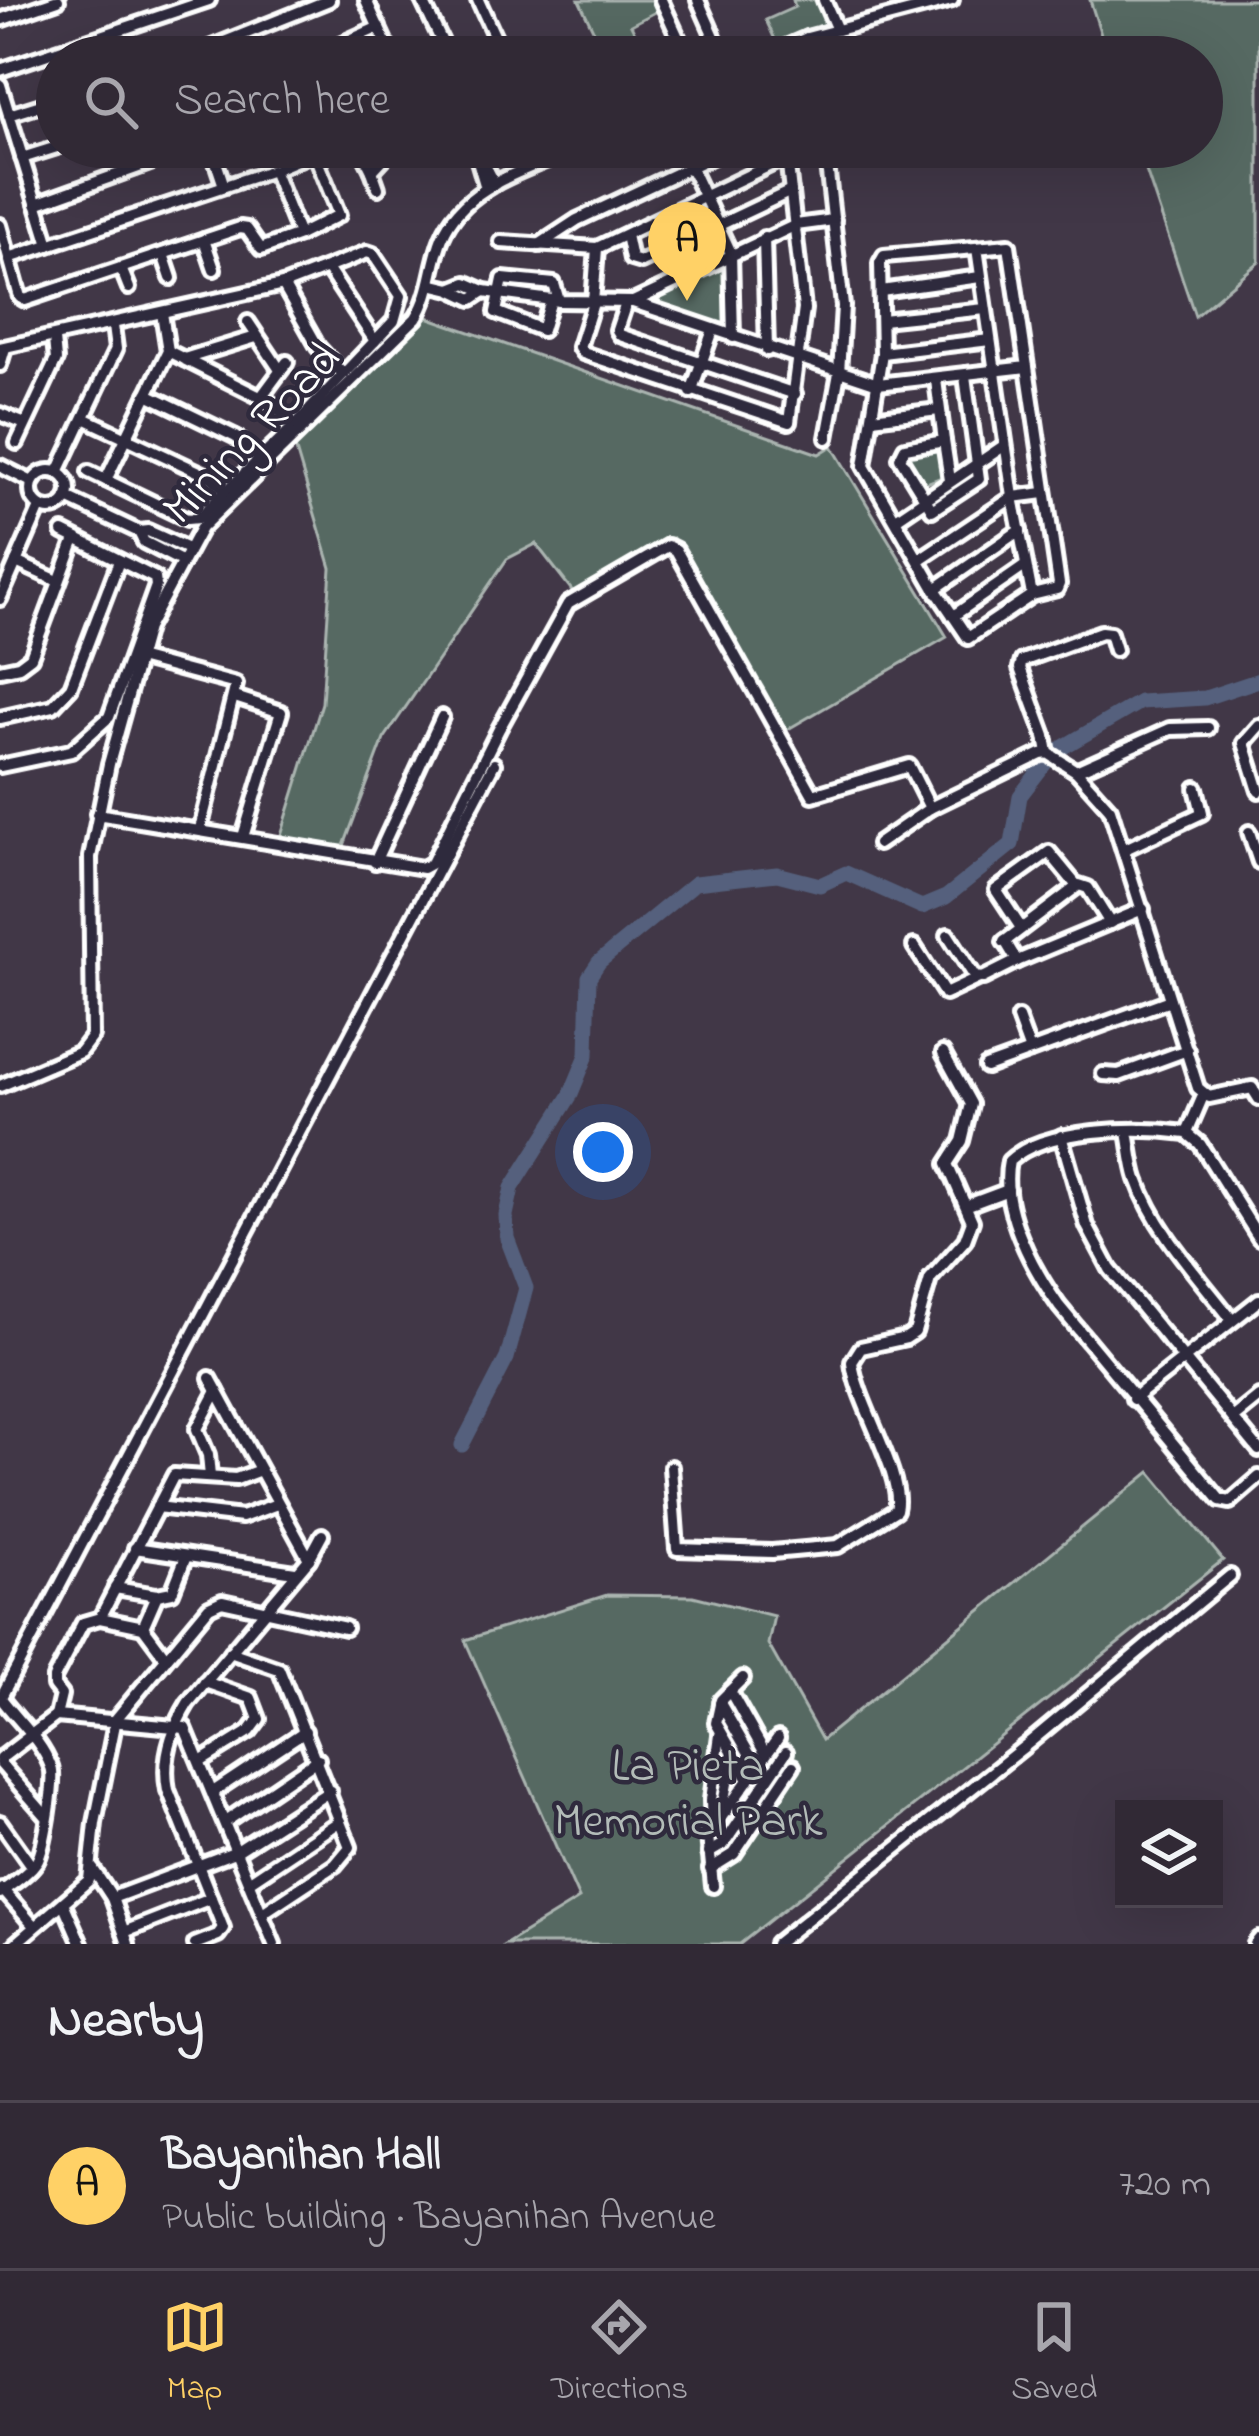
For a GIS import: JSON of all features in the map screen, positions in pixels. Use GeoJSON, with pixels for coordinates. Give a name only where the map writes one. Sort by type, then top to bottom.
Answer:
{"type":"FeatureCollection","features":[{"type":"Feature","properties":{"kind":"street"},"geometry":{"type":"LineString","coordinates":[[1,18],[58,0]]}},
{"type":"Feature","properties":{"kind":"street"},"geometry":{"type":"LineString","coordinates":[[160,0],[165,15]]}},
{"type":"Feature","properties":{"kind":"street"},"geometry":{"type":"LineString","coordinates":[[102,36],[209,0]]}},
{"type":"Feature","properties":{"kind":"street"},"geometry":{"type":"LineString","coordinates":[[247,36],[329,0]]}},
{"type":"Feature","properties":{"kind":"street"},"geometry":{"type":"LineString","coordinates":[[366,0],[383,36]]}},
{"type":"Feature","properties":{"kind":"street"},"geometry":{"type":"LineString","coordinates":[[422,0],[439,36]]}},
{"type":"Feature","properties":{"kind":"street"},"geometry":{"type":"LineString","coordinates":[[478,0],[494,36]]}},
{"type":"Feature","properties":{"kind":"street"},"geometry":{"type":"LineString","coordinates":[[662,0],[678,36]]}},
{"type":"Feature","properties":{"kind":"street"},"geometry":{"type":"LineString","coordinates":[[698,0],[714,36]]}},
{"type":"Feature","properties":{"kind":"street"},"geometry":{"type":"LineString","coordinates":[[824,0],[837,30]]}},
{"type":"Feature","properties":{"kind":"street"},"geometry":{"type":"LineString","coordinates":[[814,36],[952,0]]}},
{"type":"Feature","properties":{"kind":"street"},"geometry":{"type":"LineString","coordinates":[[359,36],[379,27]]}},
{"type":"Feature","properties":{"kind":"street"},"geometry":{"type":"LineString","coordinates":[[0,70],[36,58]]}},
{"type":"Feature","properties":{"kind":"street"},"geometry":{"type":"LineString","coordinates":[[0,85],[49,245]]}},
{"type":"Feature","properties":{"kind":"street"},"geometry":{"type":"LineString","coordinates":[[9,116],[36,107]]}},
{"type":"Feature","properties":{"kind":"street"},"geometry":{"type":"LineString","coordinates":[[22,158],[36,154]]}},
{"type":"Feature","properties":{"kind":"street"},"geometry":{"type":"LineString","coordinates":[[36,204],[136,168]]}},
{"type":"Feature","properties":{"kind":"street"},"geometry":{"type":"LineString","coordinates":[[218,168],[224,186]]}},
{"type":"Feature","properties":{"kind":"street"},"geometry":{"type":"LineString","coordinates":[[9,258],[278,168]]}},
{"type":"Feature","properties":{"kind":"street"},"geometry":{"type":"LineString","coordinates":[[0,224],[20,297],[26,300],[244,227],[261,249],[299,235],[339,215],[320,168]]}},
{"type":"Feature","properties":{"kind":"street"},"geometry":{"type":"LineString","coordinates":[[370,168],[378,188]]}},
{"type":"Feature","properties":{"kind":"street"},"geometry":{"type":"LineString","coordinates":[[372,171],[375,168]]}},
{"type":"Feature","properties":{"kind":"street"},"geometry":{"type":"LineString","coordinates":[[483,168],[490,186]]}},
{"type":"Feature","properties":{"kind":"street","name":"Mining Road"},"geometry":{"type":"LineString","coordinates":[[0,1086],[80,1052],[92,1036],[88,881],[97,814],[147,628],[184,555],[210,518],[407,327],[421,309],[446,230],[464,205],[490,186],[531,168]]}},
{"type":"Feature","properties":{"kind":"street"},"geometry":{"type":"LineString","coordinates":[[538,245],[577,220],[691,168],[731,253],[733,337]]}},
{"type":"Feature","properties":{"kind":"street"},"geometry":{"type":"LineString","coordinates":[[501,242],[597,248],[756,168]]}},
{"type":"Feature","properties":{"kind":"street"},"geometry":{"type":"LineString","coordinates":[[597,248],[593,303],[579,346],[583,353],[788,422],[804,309],[788,168]]}},
{"type":"Feature","properties":{"kind":"street"},"geometry":{"type":"LineString","coordinates":[[827,438],[839,373],[843,305],[828,168]]}},
{"type":"Feature","properties":{"kind":"street"},"geometry":{"type":"LineString","coordinates":[[273,170],[299,235]]}},
{"type":"Feature","properties":{"kind":"street"},"geometry":{"type":"LineString","coordinates":[[626,235],[631,259],[641,262],[791,191]]}},
{"type":"Feature","properties":{"kind":"street"},"geometry":{"type":"LineString","coordinates":[[795,394],[618,333],[629,303],[796,225],[835,220]]}},
{"type":"Feature","properties":{"kind":"street"},"geometry":{"type":"LineString","coordinates":[[764,238],[767,350]]}},
{"type":"Feature","properties":{"kind":"street"},"geometry":{"type":"LineString","coordinates":[[204,240],[214,268]]}},
{"type":"Feature","properties":{"kind":"street"},"geometry":{"type":"LineString","coordinates":[[1006,244],[1011,248],[1059,584],[1057,589],[1032,595],[972,638],[965,636],[935,589],[864,466],[882,353],[880,262],[884,256],[977,248],[1006,244]]}},
{"type":"Feature","properties":{"kind":"street"},"geometry":{"type":"LineString","coordinates":[[977,248],[1032,595]]}},
{"type":"Feature","properties":{"kind":"street"},"geometry":{"type":"LineString","coordinates":[[0,365],[2,348],[283,284],[370,253],[401,296],[394,321],[296,425],[192,520],[89,472]]}},
{"type":"Feature","properties":{"kind":"street"},"geometry":{"type":"LineString","coordinates":[[163,254],[171,278]]}},
{"type":"Feature","properties":{"kind":"street"},"geometry":{"type":"LineString","coordinates":[[121,268],[129,288]]}},
{"type":"Feature","properties":{"kind":"street"},"geometry":{"type":"LineString","coordinates":[[328,269],[375,340]]}},
{"type":"Feature","properties":{"kind":"street"},"geometry":{"type":"LineString","coordinates":[[881,291],[980,278]]}},
{"type":"Feature","properties":{"kind":"street"},"geometry":{"type":"LineString","coordinates":[[430,284],[451,289],[466,283],[484,291],[555,300],[629,303],[878,384],[1027,367]]}},
{"type":"Feature","properties":{"kind":"street"},"geometry":{"type":"LineString","coordinates":[[283,284],[318,347],[343,374]]}},
{"type":"Feature","properties":{"kind":"street"},"geometry":{"type":"LineString","coordinates":[[499,293],[496,314],[540,336],[555,300]]}},
{"type":"Feature","properties":{"kind":"street"},"geometry":{"type":"LineString","coordinates":[[882,320],[985,309]]}},
{"type":"Feature","properties":{"kind":"street"},"geometry":{"type":"LineString","coordinates":[[106,480],[168,351],[162,313]]}},
{"type":"Feature","properties":{"kind":"street"},"geometry":{"type":"LineString","coordinates":[[248,322],[284,366],[261,397]]}},
{"type":"Feature","properties":{"kind":"street"},"geometry":{"type":"LineString","coordinates":[[58,472],[116,349],[113,326]]}},
{"type":"Feature","properties":{"kind":"street"},"geometry":{"type":"LineString","coordinates":[[691,392],[713,330]]}},
{"type":"Feature","properties":{"kind":"street"},"geometry":{"type":"LineString","coordinates":[[184,359],[256,337]]}},
{"type":"Feature","properties":{"kind":"street"},"geometry":{"type":"LineString","coordinates":[[16,443],[56,360],[54,339]]}},
{"type":"Feature","properties":{"kind":"street"},"geometry":{"type":"LineString","coordinates":[[882,353],[990,340]]}},
{"type":"Feature","properties":{"kind":"street"},"geometry":{"type":"LineString","coordinates":[[168,351],[261,397],[296,425]]}},
{"type":"Feature","properties":{"kind":"street"},"geometry":{"type":"LineString","coordinates":[[944,441],[905,448],[900,458],[934,509],[977,481],[964,376]]}},
{"type":"Feature","properties":{"kind":"street"},"geometry":{"type":"LineString","coordinates":[[936,380],[950,480]]}},
{"type":"Feature","properties":{"kind":"street"},"geometry":{"type":"LineString","coordinates":[[148,394],[236,437],[259,458]]}},
{"type":"Feature","properties":{"kind":"street"},"geometry":{"type":"LineString","coordinates":[[872,418],[939,410]]}},
{"type":"Feature","properties":{"kind":"street"},"geometry":{"type":"LineString","coordinates":[[0,414],[26,424]]}},
{"type":"Feature","properties":{"kind":"street"},"geometry":{"type":"LineString","coordinates":[[84,418],[212,478],[225,491]]}},
{"type":"Feature","properties":{"kind":"street"},"geometry":{"type":"LineString","coordinates":[[896,519],[1005,445]]}},
{"type":"Feature","properties":{"kind":"street"},"geometry":{"type":"LineString","coordinates":[[0,466],[32,482]]}},
{"type":"Feature","properties":{"kind":"street"},"geometry":{"type":"LineString","coordinates":[[46,470],[58,472],[67,480],[68,498],[53,509],[40,507],[32,499],[32,482],[46,470]]}},
{"type":"Feature","properties":{"kind":"street"},"geometry":{"type":"LineString","coordinates":[[920,559],[1013,497],[1044,493]]}},
{"type":"Feature","properties":{"kind":"street"},"geometry":{"type":"LineString","coordinates":[[68,498],[139,532],[144,542],[166,545],[184,555]]}},
{"type":"Feature","properties":{"kind":"street"},"geometry":{"type":"LineString","coordinates":[[0,599],[40,507]]}},
{"type":"Feature","properties":{"kind":"street"},"geometry":{"type":"LineString","coordinates":[[935,589],[1020,530]]}},
{"type":"Feature","properties":{"kind":"street"},"geometry":{"type":"LineString","coordinates":[[0,766],[71,751],[114,708],[156,582],[63,532]]}},
{"type":"Feature","properties":{"kind":"street"},"geometry":{"type":"LineString","coordinates":[[0,670],[32,657],[75,539]]}},
{"type":"Feature","properties":{"kind":"street"},"geometry":{"type":"LineString","coordinates":[[428,873],[568,604],[668,546],[676,550],[813,795],[909,766],[930,808]]}},
{"type":"Feature","properties":{"kind":"street"},"geometry":{"type":"LineString","coordinates":[[0,718],[53,706],[71,687],[119,561]]}},
{"type":"Feature","properties":{"kind":"street"},"geometry":{"type":"LineString","coordinates":[[16,562],[58,581]]}},
{"type":"Feature","properties":{"kind":"street"},"geometry":{"type":"LineString","coordinates":[[953,616],[1025,566]]}},
{"type":"Feature","properties":{"kind":"street"},"geometry":{"type":"LineString","coordinates":[[1115,650],[1110,633],[1101,632],[1022,662],[1020,668],[1051,755],[1076,771],[1110,809],[1203,1096],[1186,1133]]}},
{"type":"Feature","properties":{"kind":"street"},"geometry":{"type":"LineString","coordinates":[[138,658],[236,684],[200,829]]}},
{"type":"Feature","properties":{"kind":"street"},"geometry":{"type":"LineString","coordinates":[[235,697],[281,712],[243,837]]}},
{"type":"Feature","properties":{"kind":"street"},"geometry":{"type":"LineString","coordinates":[[375,862],[442,717]]}},
{"type":"Feature","properties":{"kind":"street"},"geometry":{"type":"LineString","coordinates":[[1259,725],[1244,743],[1259,790]]}},
{"type":"Feature","properties":{"kind":"street"},"geometry":{"type":"LineString","coordinates":[[1076,771],[1170,729],[1208,728]]}},
{"type":"Feature","properties":{"kind":"street"},"geometry":{"type":"LineString","coordinates":[[878,844],[930,808],[1051,755]]}},
{"type":"Feature","properties":{"kind":"street"},"geometry":{"type":"LineString","coordinates":[[34,1926],[1,1890],[32,1868],[41,1855],[53,1771],[2,1693],[428,873],[494,764]]}},
{"type":"Feature","properties":{"kind":"street"},"geometry":{"type":"LineString","coordinates":[[1123,850],[1202,813],[1196,788]]}},
{"type":"Feature","properties":{"kind":"street"},"geometry":{"type":"LineString","coordinates":[[97,814],[428,873]]}},
{"type":"Feature","properties":{"kind":"street"},"geometry":{"type":"LineString","coordinates":[[1249,832],[1259,862]]}},
{"type":"Feature","properties":{"kind":"street"},"geometry":{"type":"LineString","coordinates":[[1022,928],[996,890],[1049,852],[1077,886]]}},
{"type":"Feature","properties":{"kind":"street"},"geometry":{"type":"LineString","coordinates":[[1017,962],[1002,943],[1077,886],[1084,884],[1110,923]]}},
{"type":"Feature","properties":{"kind":"street"},"geometry":{"type":"LineString","coordinates":[[914,946],[945,994],[1143,909]]}},
{"type":"Feature","properties":{"kind":"street"},"geometry":{"type":"LineString","coordinates":[[948,935],[979,978]]}},
{"type":"Feature","properties":{"kind":"street"},"geometry":{"type":"LineString","coordinates":[[986,1067],[1170,1000]]}},
{"type":"Feature","properties":{"kind":"street"},"geometry":{"type":"LineString","coordinates":[[1018,1018],[1030,1051]]}},
{"type":"Feature","properties":{"kind":"street"},"geometry":{"type":"LineString","coordinates":[[1103,1075],[1139,1069],[1187,1050]]}},
{"type":"Feature","properties":{"kind":"street"},"geometry":{"type":"LineString","coordinates":[[671,1467],[677,1550],[772,1552],[838,1546],[896,1510],[897,1495],[854,1377],[854,1355],[861,1348],[915,1332],[930,1279],[970,1231],[968,1205],[957,1192],[947,1164],[962,1141],[971,1104],[943,1053]]}},
{"type":"Feature","properties":{"kind":"street"},"geometry":{"type":"LineString","coordinates":[[1203,1096],[1257,1091]]}},
{"type":"Feature","properties":{"kind":"street"},"geometry":{"type":"LineString","coordinates":[[1128,1132],[1137,1179],[1158,1220],[1232,1320]]}},
{"type":"Feature","properties":{"kind":"street"},"geometry":{"type":"LineString","coordinates":[[1259,1238],[1200,1144],[1186,1133],[1061,1136],[1009,1161],[1008,1190],[1045,1285],[1133,1399],[1210,1491],[1225,1502],[1259,1478]]}},
{"type":"Feature","properties":{"kind":"street"},"geometry":{"type":"LineString","coordinates":[[1061,1136],[1074,1192],[1098,1249],[1259,1450]]}},
{"type":"Feature","properties":{"kind":"street"},"geometry":{"type":"LineString","coordinates":[[968,1205],[1008,1190]]}},
{"type":"Feature","properties":{"kind":"street"},"geometry":{"type":"LineString","coordinates":[[1133,1399],[1259,1300]]}},
{"type":"Feature","properties":{"kind":"street"},"geometry":{"type":"LineString","coordinates":[[210,1378],[309,1559]]}},
{"type":"Feature","properties":{"kind":"street"},"geometry":{"type":"LineString","coordinates":[[210,1477],[208,1455],[197,1429],[217,1391]]}},
{"type":"Feature","properties":{"kind":"street"},"geometry":{"type":"LineString","coordinates":[[1233,1418],[1259,1397]]}},
{"type":"Feature","properties":{"kind":"street"},"geometry":{"type":"LineString","coordinates":[[100,1618],[176,1473],[236,1479],[260,1471]]}},
{"type":"Feature","properties":{"kind":"street"},"geometry":{"type":"LineString","coordinates":[[157,1507],[242,1517],[277,1504]]}},
{"type":"Feature","properties":{"kind":"street"},"geometry":{"type":"LineString","coordinates":[[196,1944],[223,1928],[166,1781],[175,1725],[205,1682],[309,1559],[322,1535]]}},
{"type":"Feature","properties":{"kind":"street"},"geometry":{"type":"LineString","coordinates":[[135,1548],[295,1572]]}},
{"type":"Feature","properties":{"kind":"street"},"geometry":{"type":"LineString","coordinates":[[115,1588],[157,1595],[172,1592],[185,1559]]}},
{"type":"Feature","properties":{"kind":"street"},"geometry":{"type":"LineString","coordinates":[[776,1944],[1230,1576]]}},
{"type":"Feature","properties":{"kind":"street"},"geometry":{"type":"LineString","coordinates":[[143,1627],[157,1595]]}},
{"type":"Feature","properties":{"kind":"street"},"geometry":{"type":"LineString","coordinates":[[15,1944],[89,1880],[94,1822],[116,1719],[216,1601],[345,1628]]}},
{"type":"Feature","properties":{"kind":"street"},"geometry":{"type":"LineString","coordinates":[[46,1816],[0,1761],[56,1716],[62,1695],[54,1678],[80,1627],[100,1618],[143,1627],[166,1658]]}},
{"type":"Feature","properties":{"kind":"street"},"geometry":{"type":"LineString","coordinates":[[230,1652],[279,1669],[350,1847],[264,1912]]}},
{"type":"Feature","properties":{"kind":"street"},"geometry":{"type":"LineString","coordinates":[[743,1678],[720,1703],[716,1723],[746,1774]]}},
{"type":"Feature","properties":{"kind":"street"},"geometry":{"type":"LineString","coordinates":[[200,1762],[250,1731],[259,1719],[251,1698],[205,1682]]}},
{"type":"Feature","properties":{"kind":"street"},"geometry":{"type":"LineString","coordinates":[[730,1691],[766,1755]]}},
{"type":"Feature","properties":{"kind":"street"},"geometry":{"type":"LineString","coordinates":[[720,1703],[758,1767]]}},
{"type":"Feature","properties":{"kind":"street"},"geometry":{"type":"LineString","coordinates":[[56,1716],[185,1728],[274,1944]]}},
{"type":"Feature","properties":{"kind":"street"},"geometry":{"type":"LineString","coordinates":[[214,1792],[305,1731]]}},
{"type":"Feature","properties":{"kind":"street"},"geometry":{"type":"LineString","coordinates":[[712,1832],[711,1799],[721,1732]]}},
{"type":"Feature","properties":{"kind":"street"},"geometry":{"type":"LineString","coordinates":[[713,1886],[708,1835],[741,1792],[746,1774],[758,1767],[778,1738]]}},
{"type":"Feature","properties":{"kind":"street"},"geometry":{"type":"LineString","coordinates":[[727,1811],[724,1799],[733,1752]]}},
{"type":"Feature","properties":{"kind":"street"},"geometry":{"type":"LineString","coordinates":[[709,1853],[724,1844],[786,1752]]}},
{"type":"Feature","properties":{"kind":"street"},"geometry":{"type":"LineString","coordinates":[[225,1822],[318,1759]]}},
{"type":"Feature","properties":{"kind":"street"},"geometry":{"type":"LineString","coordinates":[[710,1870],[734,1854],[794,1766]]}},
{"type":"Feature","properties":{"kind":"street"},"geometry":{"type":"LineString","coordinates":[[112,1898],[236,1851],[329,1791]]}},
{"type":"Feature","properties":{"kind":"street"},"geometry":{"type":"LineString","coordinates":[[250,1881],[340,1821]]}},
{"type":"Feature","properties":{"kind":"street"},"geometry":{"type":"LineString","coordinates":[[0,1822],[32,1868]]}},
{"type":"Feature","properties":{"kind":"street"},"geometry":{"type":"LineString","coordinates":[[93,1869],[112,1898],[126,1938],[211,1898]]}},
{"type":"Feature","properties":{"kind":"street"},"geometry":{"type":"LineString","coordinates":[[64,1905],[81,1944]]}},
{"type":"Feature","properties":{"kind":"green space"},"geometry":{"type":"Polygon","coordinates":[[[579,0],[657,0],[661,9],[631,25],[636,36],[596,36],[579,0]]]}},
{"type":"Feature","properties":{"kind":"green space"},"geometry":{"type":"Polygon","coordinates":[[[793,0],[820,0],[831,27],[806,36],[773,36],[766,20],[795,7],[793,0]]]}},
{"type":"Feature","properties":{"kind":"green space"},"geometry":{"type":"Polygon","coordinates":[[[1090,0],[1259,0],[1259,262],[1195,316],[1145,168],[1223,168],[1223,36],[1101,36],[1090,0]]]}},
{"type":"Feature","properties":{"kind":"green space"},"geometry":{"type":"Polygon","coordinates":[[[730,258],[732,330],[642,302],[730,258]]]}},
{"type":"Feature","properties":{"kind":"green space"},"geometry":{"type":"Polygon","coordinates":[[[421,315],[819,454],[832,446],[947,637],[783,732],[673,538],[574,593],[536,544],[507,559],[384,739],[342,851],[280,838],[322,703],[331,568],[295,447],[421,315]]]}},
{"type":"Feature","properties":{"kind":"green space"},"geometry":{"type":"Polygon","coordinates":[[[938,444],[942,477],[919,486],[902,453],[938,444]]]}},
{"type":"Feature","properties":{"kind":"green space","name":"La Pieta Memorial Park"},"geometry":{"type":"Polygon","coordinates":[[[1150,1472],[1223,1560],[740,1944],[506,1944],[579,1899],[465,1640],[607,1595],[693,1596],[774,1616],[768,1644],[822,1740],[1150,1472]]]}},
{"type":"Feature","properties":{"kind":"waterway"},"geometry":{"type":"LineString","coordinates":[[462,1445],[507,1358],[526,1288],[507,1238],[512,1188],[570,1096],[587,1055],[589,977],[599,962],[695,883],[777,874],[820,885],[846,873],[922,907],[946,897],[1012,844],[1020,796],[1053,753],[1140,702],[1205,698],[1259,680]]}},
{"type":"Feature","properties":{"kind":"place","name":"Bayanihan Hall"},"geometry":{"type":"Point","coordinates":[687,301]}}]}
